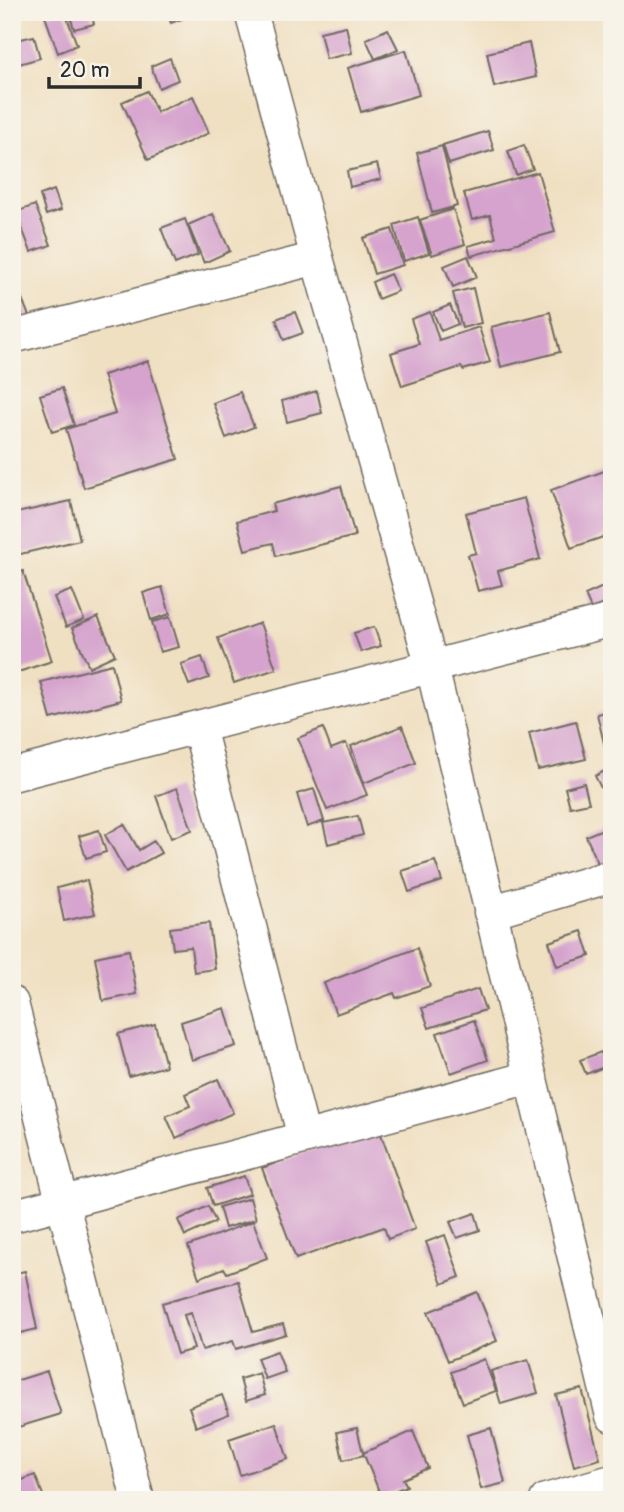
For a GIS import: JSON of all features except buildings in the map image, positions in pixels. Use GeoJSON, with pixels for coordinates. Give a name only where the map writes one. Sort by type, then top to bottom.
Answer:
{"type":"FeatureCollection","features":[{"type":"Feature","properties":{"kind":"street"},"geometry":{"type":"LineString","coordinates":[[251,12],[432,667],[612,1416]]}},
{"type":"Feature","properties":{"kind":"street"},"geometry":{"type":"LineString","coordinates":[[12,337],[317,258]]}},
{"type":"Feature","properties":{"kind":"street"},"geometry":{"type":"LineString","coordinates":[[12,775],[612,620]]}},
{"type":"Feature","properties":{"kind":"street"},"geometry":{"type":"LineString","coordinates":[[199,727],[304,1138]]}},
{"type":"Feature","properties":{"kind":"street"},"geometry":{"type":"LineString","coordinates":[[491,912],[612,876]]}},
{"type":"Feature","properties":{"kind":"street"},"geometry":{"type":"LineString","coordinates":[[12,1003],[138,1500]]}},
{"type":"Feature","properties":{"kind":"street"},"geometry":{"type":"LineString","coordinates":[[12,1216],[531,1077]]}},
{"type":"Feature","properties":{"kind":"street"},"geometry":{"type":"LineString","coordinates":[[546,1500],[612,1481]]}}]}
